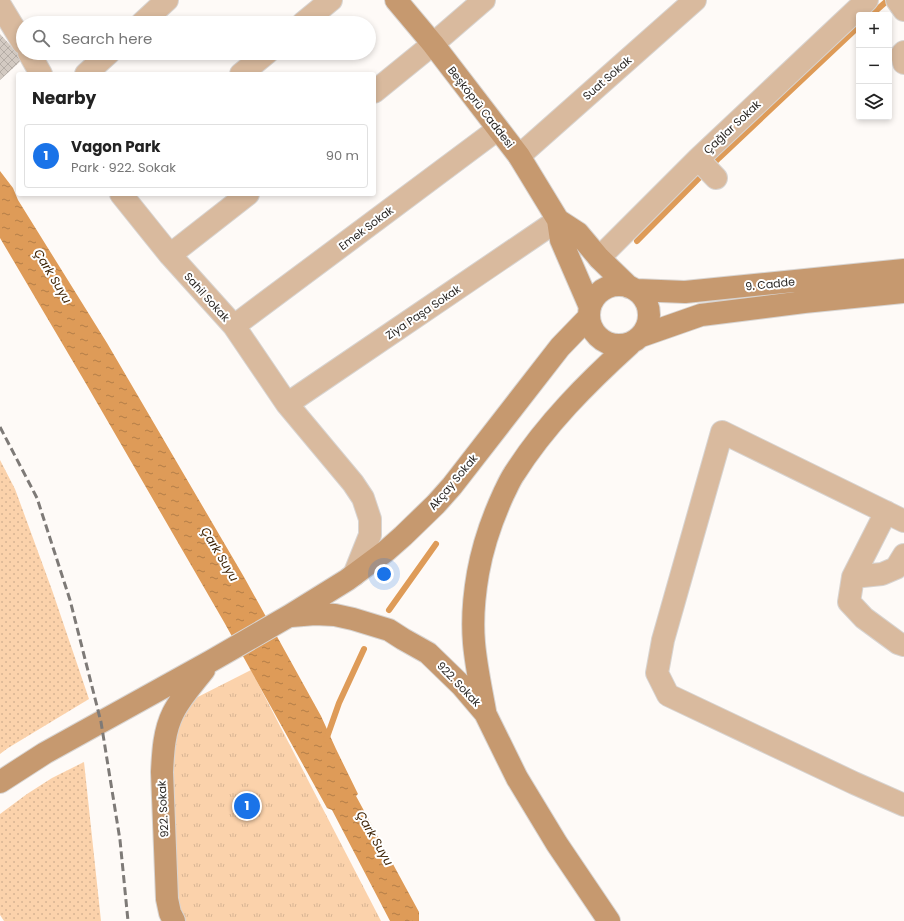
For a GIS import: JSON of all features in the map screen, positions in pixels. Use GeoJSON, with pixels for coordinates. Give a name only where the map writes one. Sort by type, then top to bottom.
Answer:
{"type":"FeatureCollection","features":[{"type":"Feature","properties":{"kind":"main road","name":"Beşköprü Caddesi"},"geometry":{"type":"LineString","coordinates":[[396,0],[433,44],[519,156],[558,220]]}},
{"type":"Feature","properties":{"kind":"main road"},"geometry":{"type":"LineString","coordinates":[[485,712],[474,642],[476,588],[484,544],[500,501],[513,475],[550,424],[597,374],[636,340],[646,329],[649,321],[650,312],[648,303],[643,296],[599,258],[578,234],[558,220]]}},
{"type":"Feature","properties":{"kind":"main road"},"geometry":{"type":"LineString","coordinates":[[558,220],[561,240],[589,312],[593,330],[602,341],[611,345],[621,346],[636,340]]}},
{"type":"Feature","properties":{"kind":"main road","name":"9. Cadde"},"geometry":{"type":"LineString","coordinates":[[633,288],[685,292],[904,270]]}},
{"type":"Feature","properties":{"kind":"main road"},"geometry":{"type":"LineString","coordinates":[[589,312],[593,300],[605,289],[621,285],[633,288]]}},
{"type":"Feature","properties":{"kind":"main road","name":"9. Cadde"},"geometry":{"type":"LineString","coordinates":[[636,340],[702,315],[804,302],[904,292]]}},
{"type":"Feature","properties":{"kind":"main road","name":"Akçay Sokak"},"geometry":{"type":"LineString","coordinates":[[289,616],[354,575],[386,551],[436,504],[452,486],[589,312]]}},
{"type":"Feature","properties":{"kind":"main road","name":"922. Sokak"},"geometry":{"type":"LineString","coordinates":[[0,782],[67,740],[289,616],[315,614],[353,619],[389,630],[428,653],[462,686],[485,712],[517,778],[557,844],[609,921]]}},
{"type":"Feature","properties":{"kind":"main road","name":"922. Sokak"},"geometry":{"type":"LineString","coordinates":[[174,921],[168,907],[167,899],[162,772],[166,734],[172,715],[181,699],[218,657]]}},
{"type":"Feature","properties":{"kind":"street"},"geometry":{"type":"LineString","coordinates":[[149,16],[166,0]]}},
{"type":"Feature","properties":{"kind":"street"},"geometry":{"type":"LineString","coordinates":[[312,16],[331,0]]}},
{"type":"Feature","properties":{"kind":"street"},"geometry":{"type":"LineString","coordinates":[[376,90],[484,0]]}},
{"type":"Feature","properties":{"kind":"street","name":"Suat Sokak"},"geometry":{"type":"LineString","coordinates":[[519,156],[695,0]]}},
{"type":"Feature","properties":{"kind":"street","name":"Çağlar Sokak"},"geometry":{"type":"LineString","coordinates":[[599,258],[698,160],[867,0]]}},
{"type":"Feature","properties":{"kind":"street"},"geometry":{"type":"LineString","coordinates":[[0,5],[16,31]]}},
{"type":"Feature","properties":{"kind":"street"},"geometry":{"type":"LineString","coordinates":[[904,52],[902,54],[904,62]]}},
{"type":"Feature","properties":{"kind":"street"},"geometry":{"type":"LineString","coordinates":[[32,60],[40,72]]}},
{"type":"Feature","properties":{"kind":"street"},"geometry":{"type":"LineString","coordinates":[[88,72],[101,60]]}},
{"type":"Feature","properties":{"kind":"street"},"geometry":{"type":"LineString","coordinates":[[243,72],[258,60]]}},
{"type":"Feature","properties":{"kind":"street","name":"Emek Sokak"},"geometry":{"type":"LineString","coordinates":[[234,326],[498,129]]}},
{"type":"Feature","properties":{"kind":"street"},"geometry":{"type":"LineString","coordinates":[[698,160],[716,178]]}},
{"type":"Feature","properties":{"kind":"street","name":"Sahil Sokak"},"geometry":{"type":"LineString","coordinates":[[123,196],[170,255],[234,326],[287,404],[353,483],[363,498],[370,519],[370,535],[354,575]]}},
{"type":"Feature","properties":{"kind":"street"},"geometry":{"type":"LineString","coordinates":[[170,255],[245,196]]}},
{"type":"Feature","properties":{"kind":"street","name":"Ziya Paşa Sokak"},"geometry":{"type":"LineString","coordinates":[[287,404],[558,220]]}},
{"type":"Feature","properties":{"kind":"street"},"geometry":{"type":"LineString","coordinates":[[904,645],[898,643],[864,618],[849,602],[853,577],[895,516],[722,432],[663,640],[657,673],[668,695],[904,805]]}},
{"type":"Feature","properties":{"kind":"street"},"geometry":{"type":"LineString","coordinates":[[853,577],[882,574],[896,568],[904,555]]}},
{"type":"Feature","properties":{"kind":"green space"},"geometry":{"type":"Polygon","coordinates":[[[0,460],[15,489],[52,590],[89,699],[0,754],[0,460]]]}},
{"type":"Feature","properties":{"kind":"green space"},"geometry":{"type":"Polygon","coordinates":[[[251,670],[381,921],[176,921],[169,903],[176,708],[251,670]]]}},
{"type":"Feature","properties":{"kind":"green space"},"geometry":{"type":"Polygon","coordinates":[[[84,762],[101,921],[4,921],[0,915],[0,814],[52,778],[84,762]]]}},
{"type":"Feature","properties":{"kind":"water","name":"Çark Suyu"},"geometry":{"type":"Polygon","coordinates":[[[0,171],[13,188],[18,200],[107,343],[244,577],[321,716],[358,794],[356,796],[419,912],[419,921],[390,921],[332,810],[327,808],[224,622],[0,238],[0,171]]]}},
{"type":"Feature","properties":{"kind":"building"},"geometry":{"type":"Polygon","coordinates":[[[0,34],[16,51],[16,60],[22,60],[0,80],[0,34]]]}},
{"type":"Feature","properties":{"kind":"waterway"},"geometry":{"type":"LineString","coordinates":[[874,12],[888,0]]}},
{"type":"Feature","properties":{"kind":"waterway"},"geometry":{"type":"LineString","coordinates":[[637,241],[719,158],[856,29]]}},
{"type":"Feature","properties":{"kind":"waterway"},"geometry":{"type":"LineString","coordinates":[[389,610],[436,544]]}},
{"type":"Feature","properties":{"kind":"waterway"},"geometry":{"type":"LineString","coordinates":[[326,740],[339,703],[364,649]]}},
{"type":"Feature","properties":{"kind":"railway"},"geometry":{"type":"LineString","coordinates":[[0,427],[37,498],[70,600],[101,722],[120,840],[128,921]]}},
{"type":"Feature","properties":{"kind":"place","name":"Vagon Park"},"geometry":{"type":"Point","coordinates":[247,806]}}]}
